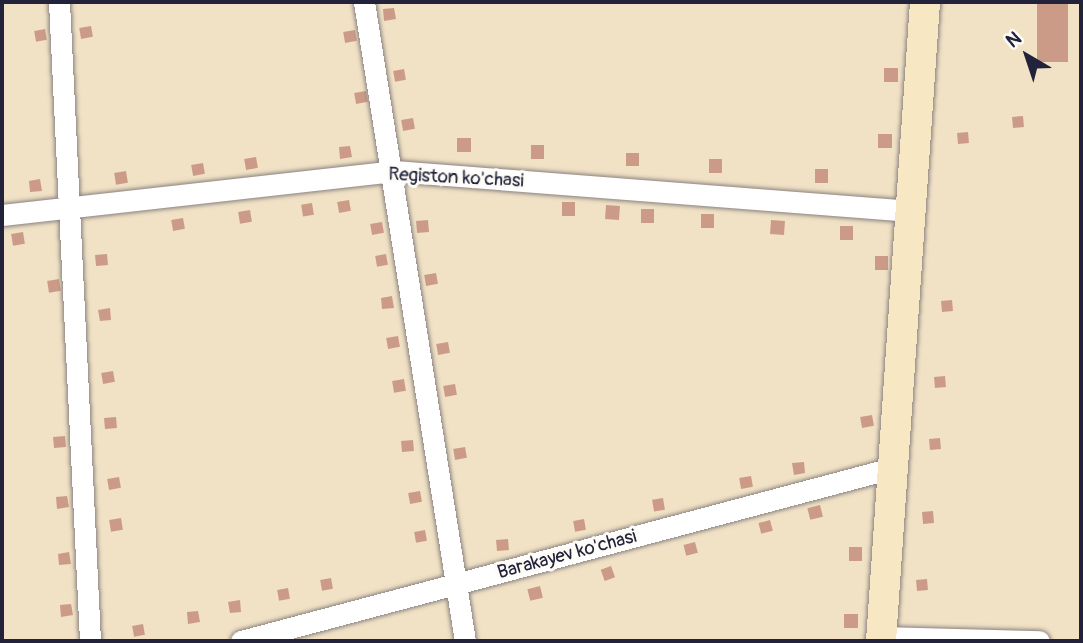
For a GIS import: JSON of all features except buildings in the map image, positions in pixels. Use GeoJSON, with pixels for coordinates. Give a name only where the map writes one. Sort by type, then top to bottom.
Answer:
{"type":"FeatureCollection","features":[{"type":"Feature","properties":{"kind":"main road"},"geometry":{"type":"LineString","coordinates":[[881,639],[925,2]]}},
{"type":"Feature","properties":{"kind":"street"},"geometry":{"type":"LineString","coordinates":[[59,2],[90,641]]}},
{"type":"Feature","properties":{"kind":"street"},"geometry":{"type":"LineString","coordinates":[[364,2],[394,172],[464,641]]}},
{"type":"Feature","properties":{"kind":"street","name":"Registon ko'chasi"},"geometry":{"type":"LineString","coordinates":[[2,215],[394,172],[911,211]]}},
{"type":"Feature","properties":{"kind":"street","name":"Barakayev ko'chasi"},"geometry":{"type":"LineString","coordinates":[[241,641],[892,468]]}},
{"type":"Feature","properties":{"kind":"street"},"geometry":{"type":"LineString","coordinates":[[881,639],[1039,641]]}}]}
